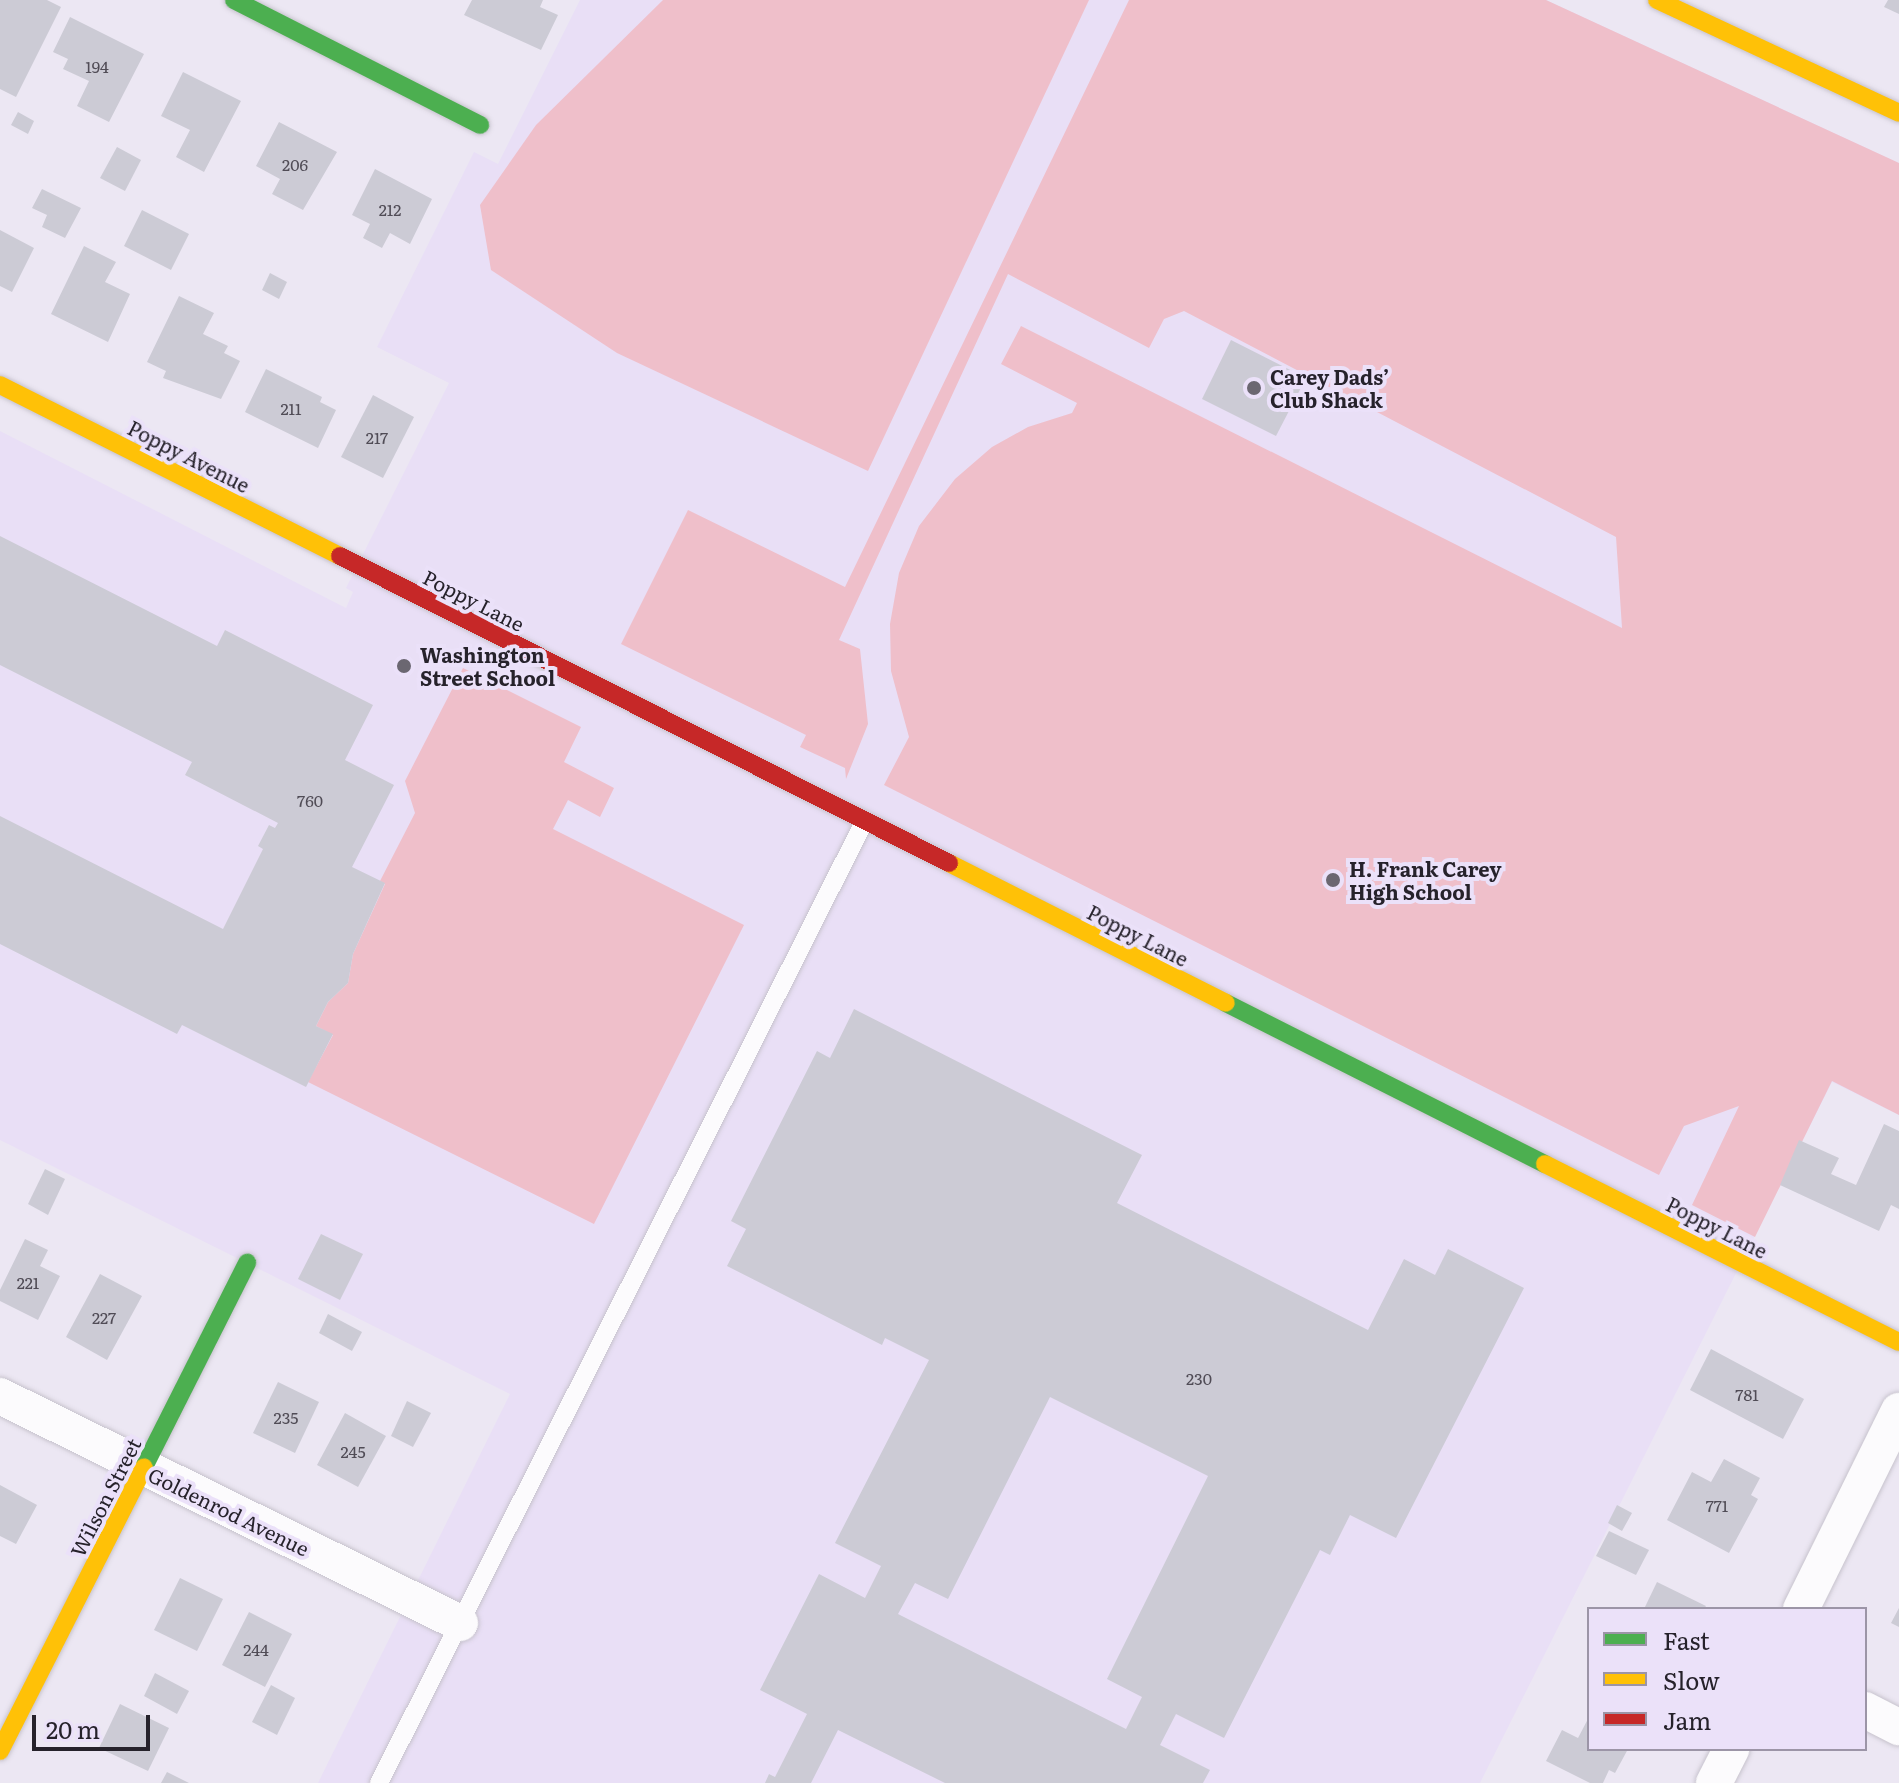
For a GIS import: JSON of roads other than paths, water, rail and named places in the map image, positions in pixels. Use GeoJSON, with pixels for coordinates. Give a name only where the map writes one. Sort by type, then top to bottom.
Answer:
{"type":"FeatureCollection","features":[{"type":"Feature","properties":{"kind":"street"},"geometry":{"type":"LineString","coordinates":[[234,0],[480,125]]}},
{"type":"Feature","properties":{"kind":"street"},"geometry":{"type":"LineString","coordinates":[[1657,0],[1899,113]]}},
{"type":"Feature","properties":{"kind":"street","name":"Poppy Avenue"},"geometry":{"type":"LineString","coordinates":[[0,385],[358,566]]}},
{"type":"Feature","properties":{"kind":"street","name":"Poppy Lane"},"geometry":{"type":"LineString","coordinates":[[358,566],[1899,1342]]}},
{"type":"Feature","properties":{"kind":"street","name":"Wilson Street"},"geometry":{"type":"LineString","coordinates":[[0,1751],[247,1263]]}},
{"type":"Feature","properties":{"kind":"street","name":"Goldenrod Avenue"},"geometry":{"type":"LineString","coordinates":[[0,1396],[460,1623]]}},
{"type":"Feature","properties":{"kind":"street"},"geometry":{"type":"LineString","coordinates":[[1802,1607],[1899,1411]]}},
{"type":"Feature","properties":{"kind":"street"},"geometry":{"type":"LineString","coordinates":[[1867,1711],[1899,1727]]}},
{"type":"Feature","properties":{"kind":"street"},"geometry":{"type":"LineString","coordinates":[[1714,1783],[1730,1751]]}},
{"type":"Feature","properties":{"kind":"lane"},"geometry":{"type":"LineString","coordinates":[[379,1783],[864,822]]}},
{"type":"Feature","properties":{"kind":"place","name":"Carey Dads’ Club Shack"},"geometry":{"type":"Point","coordinates":[1254,388]}},
{"type":"Feature","properties":{"kind":"place","name":"Washington Street School"},"geometry":{"type":"Point","coordinates":[404,666]}},
{"type":"Feature","properties":{"kind":"place","name":"H. Frank Carey High School"},"geometry":{"type":"Point","coordinates":[1333,880]}}]}
